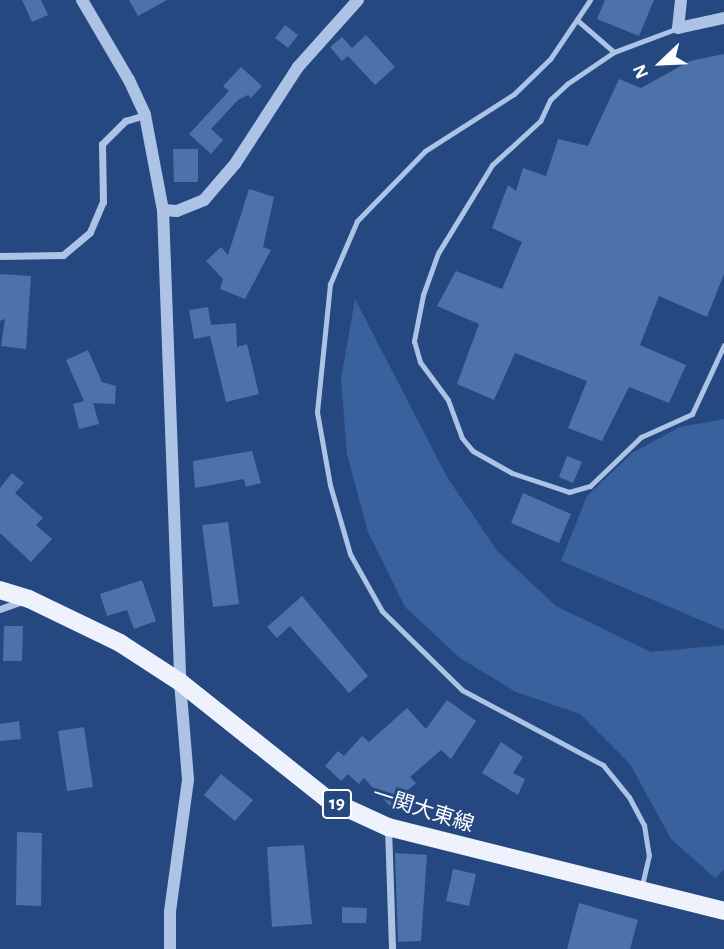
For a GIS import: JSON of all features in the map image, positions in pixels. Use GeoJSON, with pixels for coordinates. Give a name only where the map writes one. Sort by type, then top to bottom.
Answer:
{"type":"FeatureCollection","features":[{"type":"Feature","properties":{"kind":"main road","name":"一関大東線"},"geometry":{"type":"LineString","coordinates":[[0,590],[29,599],[120,643],[180,682],[327,799],[388,827],[724,911]]}},
{"type":"Feature","properties":{"kind":"street"},"geometry":{"type":"LineString","coordinates":[[82,0],[129,79],[145,115],[163,210],[180,682],[188,780],[170,911],[170,949]]}},
{"type":"Feature","properties":{"kind":"street"},"geometry":{"type":"LineString","coordinates":[[163,210],[177,211],[204,200],[234,164],[298,67],[358,0]]}},
{"type":"Feature","properties":{"kind":"street"},"geometry":{"type":"LineString","coordinates":[[681,0],[678,28],[724,18]]}},
{"type":"Feature","properties":{"kind":"street"},"geometry":{"type":"LineString","coordinates":[[0,256],[63,255],[90,232],[103,202],[102,144],[125,121],[145,115]]}},
{"type":"Feature","properties":{"kind":"street"},"geometry":{"type":"LineString","coordinates":[[0,609],[29,599]]}},
{"type":"Feature","properties":{"kind":"street"},"geometry":{"type":"LineString","coordinates":[[388,827],[392,949]]}},
{"type":"Feature","properties":{"kind":"lane"},"geometry":{"type":"LineString","coordinates":[[590,0],[550,59],[514,94],[425,151],[357,220],[330,284],[317,412],[330,485],[350,554],[382,611],[462,690],[603,765],[629,796],[643,825],[649,855],[641,889]]}},
{"type":"Feature","properties":{"kind":"lane"},"geometry":{"type":"LineString","coordinates":[[577,20],[614,52]]}},
{"type":"Feature","properties":{"kind":"lane"},"geometry":{"type":"LineString","coordinates":[[678,28],[614,52],[550,100],[540,121],[492,165],[459,212],[423,295],[414,331],[416,353],[448,400],[462,438],[473,451],[512,472],[569,492],[590,486],[641,437],[692,414],[724,345]]}},
{"type":"Feature","properties":{"kind":"shaded area"},"geometry":{"type":"Polygon","coordinates":[[[355,299],[447,477],[498,552],[556,606],[651,652],[724,645],[724,870],[715,878],[671,839],[630,764],[580,714],[516,692],[460,658],[405,607],[368,532],[347,454],[341,379],[355,299]]]}},
{"type":"Feature","properties":{"kind":"shaded area"},"geometry":{"type":"Polygon","coordinates":[[[724,419],[724,630],[561,561],[587,496],[632,453],[680,427],[724,419]]]}},
{"type":"Feature","properties":{"kind":"building"},"geometry":{"type":"Polygon","coordinates":[[[22,0],[41,0],[48,15],[32,22],[22,0]]]}},
{"type":"Feature","properties":{"kind":"building"},"geometry":{"type":"Polygon","coordinates":[[[129,0],[167,0],[138,16],[129,0]]]}},
{"type":"Feature","properties":{"kind":"building"},"geometry":{"type":"Polygon","coordinates":[[[605,0],[654,0],[639,36],[597,19],[605,0]]]}},
{"type":"Feature","properties":{"kind":"building"},"geometry":{"type":"Polygon","coordinates":[[[285,25],[298,35],[288,48],[275,38],[285,25]]]}},
{"type":"Feature","properties":{"kind":"building"},"geometry":{"type":"Polygon","coordinates":[[[366,35],[395,67],[375,85],[348,56],[342,61],[330,47],[342,37],[352,48],[366,35]]]}},
{"type":"Feature","properties":{"kind":"building"},"geometry":{"type":"Polygon","coordinates":[[[724,54],[724,274],[707,317],[659,296],[640,345],[686,365],[669,403],[629,387],[602,441],[568,428],[587,381],[515,353],[494,400],[457,384],[479,324],[437,306],[456,271],[502,289],[522,242],[492,228],[508,185],[516,191],[523,168],[546,176],[558,139],[588,146],[619,79],[641,88],[690,61],[724,54]]]}},
{"type":"Feature","properties":{"kind":"building"},"geometry":{"type":"Polygon","coordinates":[[[241,67],[262,86],[251,98],[248,95],[238,100],[211,129],[223,140],[211,154],[189,134],[229,91],[223,86],[241,67]]]}},
{"type":"Feature","properties":{"kind":"building"},"geometry":{"type":"Polygon","coordinates":[[[173,149],[198,149],[198,182],[174,182],[173,149]]]}},
{"type":"Feature","properties":{"kind":"building"},"geometry":{"type":"Polygon","coordinates":[[[249,189],[274,197],[263,247],[271,250],[245,299],[220,289],[223,279],[206,261],[221,247],[228,255],[249,189]]]}},
{"type":"Feature","properties":{"kind":"building"},"geometry":{"type":"Polygon","coordinates":[[[0,274],[31,276],[26,349],[1,346],[5,319],[0,321],[0,274]]]}},
{"type":"Feature","properties":{"kind":"building"},"geometry":{"type":"Polygon","coordinates":[[[208,307],[211,325],[236,323],[237,347],[247,344],[259,394],[226,402],[210,336],[194,339],[189,310],[208,307]]]}},
{"type":"Feature","properties":{"kind":"building"},"geometry":{"type":"Polygon","coordinates":[[[88,350],[102,382],[116,386],[115,404],[93,403],[99,424],[79,429],[73,404],[84,401],[66,360],[88,350]]]}},
{"type":"Feature","properties":{"kind":"building"},"geometry":{"type":"Polygon","coordinates":[[[252,451],[261,483],[246,487],[244,479],[195,488],[193,461],[252,451]]]}},
{"type":"Feature","properties":{"kind":"building"},"geometry":{"type":"Polygon","coordinates":[[[567,456],[582,462],[573,483],[559,477],[567,456]]]}},
{"type":"Feature","properties":{"kind":"building"},"geometry":{"type":"Polygon","coordinates":[[[12,473],[24,483],[15,493],[43,518],[36,525],[52,539],[31,562],[0,533],[0,488],[12,473]]]}},
{"type":"Feature","properties":{"kind":"building"},"geometry":{"type":"Polygon","coordinates":[[[523,493],[571,514],[559,543],[511,523],[523,493]]]}},
{"type":"Feature","properties":{"kind":"building"},"geometry":{"type":"Polygon","coordinates":[[[228,522],[239,604],[213,607],[202,525],[228,522]]]}},
{"type":"Feature","properties":{"kind":"building"},"geometry":{"type":"Polygon","coordinates":[[[142,580],[156,621],[134,629],[127,610],[107,616],[100,594],[142,580]]]}},
{"type":"Feature","properties":{"kind":"building"},"geometry":{"type":"Polygon","coordinates":[[[302,596],[368,676],[349,693],[290,626],[277,638],[267,627],[302,596]]]}},
{"type":"Feature","properties":{"kind":"building"},"geometry":{"type":"Polygon","coordinates":[[[4,626],[23,626],[22,661],[3,661],[4,626]]]}},
{"type":"Feature","properties":{"kind":"building"},"geometry":{"type":"Polygon","coordinates":[[[447,700],[476,721],[451,759],[441,750],[410,777],[416,783],[390,806],[364,778],[359,784],[348,774],[341,781],[325,766],[338,751],[344,756],[362,736],[369,742],[407,708],[426,729],[447,700]]]}},
{"type":"Feature","properties":{"kind":"building"},"geometry":{"type":"Polygon","coordinates":[[[19,721],[21,739],[0,741],[0,724],[19,721]]]}},
{"type":"Feature","properties":{"kind":"building"},"geometry":{"type":"Polygon","coordinates":[[[84,727],[93,787],[67,791],[58,731],[84,727]]]}},
{"type":"Feature","properties":{"kind":"building"},"geometry":{"type":"Polygon","coordinates":[[[501,742],[523,757],[513,773],[525,779],[518,795],[482,773],[501,742]]]}},
{"type":"Feature","properties":{"kind":"building"},"geometry":{"type":"Polygon","coordinates":[[[221,774],[253,800],[235,821],[204,795],[221,774]]]}},
{"type":"Feature","properties":{"kind":"building"},"geometry":{"type":"Polygon","coordinates":[[[17,832],[42,833],[41,906],[16,905],[17,832]]]}},
{"type":"Feature","properties":{"kind":"building"},"geometry":{"type":"Polygon","coordinates":[[[304,845],[312,924],[272,927],[267,847],[304,845]]]}},
{"type":"Feature","properties":{"kind":"building"},"geometry":{"type":"Polygon","coordinates":[[[395,853],[427,855],[421,941],[398,942],[395,853]]]}},
{"type":"Feature","properties":{"kind":"building"},"geometry":{"type":"Polygon","coordinates":[[[453,869],[476,874],[469,906],[446,901],[453,869]]]}},
{"type":"Feature","properties":{"kind":"building"},"geometry":{"type":"Polygon","coordinates":[[[579,903],[638,920],[630,949],[567,949],[579,903]]]}},
{"type":"Feature","properties":{"kind":"building"},"geometry":{"type":"Polygon","coordinates":[[[342,907],[367,908],[366,923],[342,923],[342,907]]]}}]}
